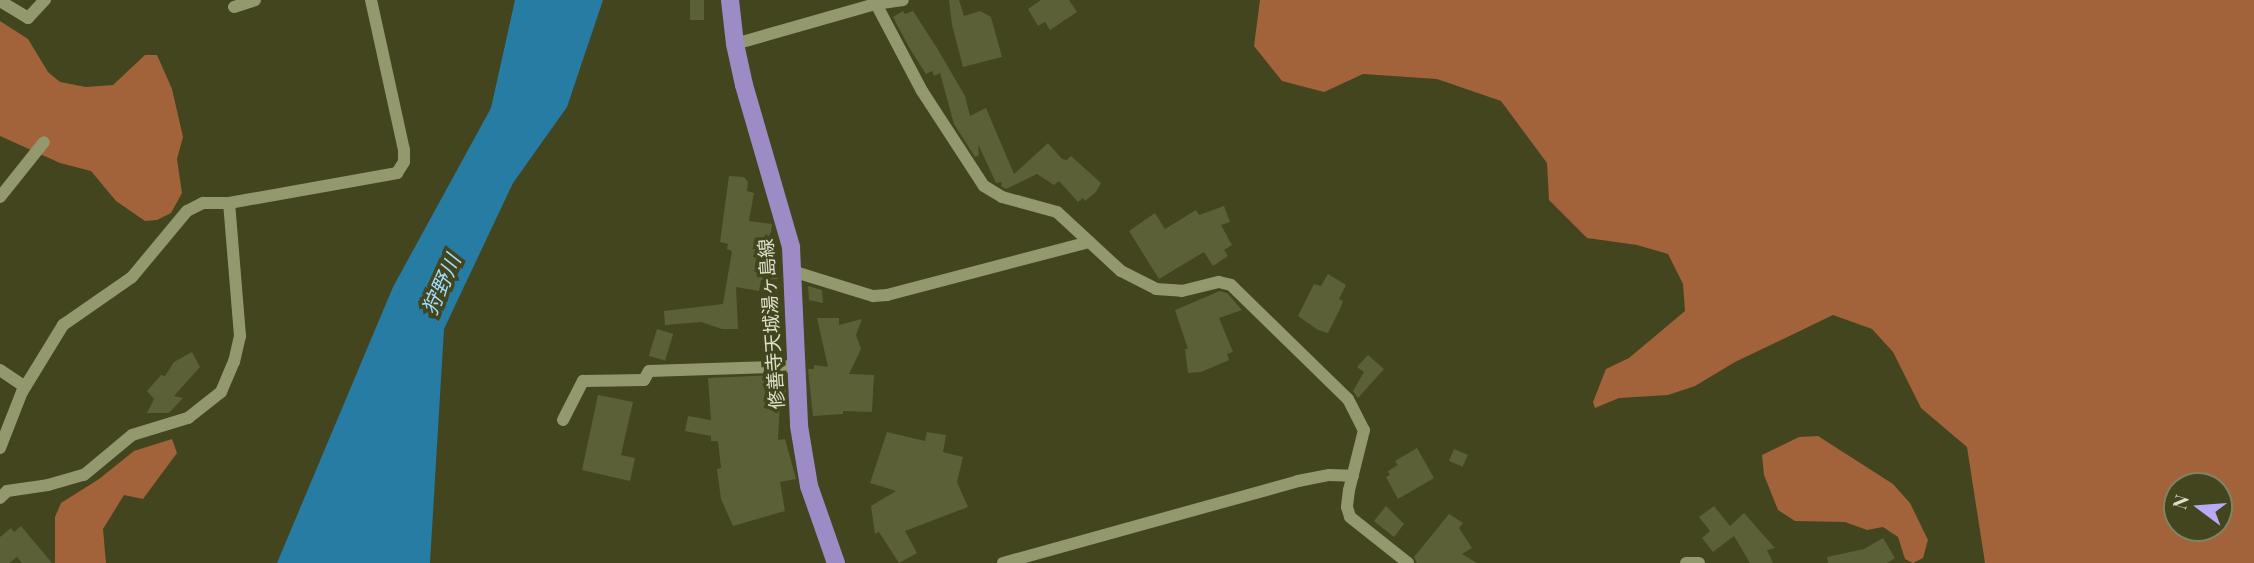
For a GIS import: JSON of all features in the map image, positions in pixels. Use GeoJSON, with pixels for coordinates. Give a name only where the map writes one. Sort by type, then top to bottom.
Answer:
{"type":"FeatureCollection","features":[{"type":"Feature","properties":{"kind":"main road","name":"修善寺天城湯ヶ島線"},"geometry":{"type":"LineString","coordinates":[[730,0],[735,44],[753,119],[782,211],[792,271],[799,426],[804,460],[813,499],[836,563]]}},
{"type":"Feature","properties":{"kind":"street"},"geometry":{"type":"LineString","coordinates":[[0,1],[28,18],[45,0]]}},
{"type":"Feature","properties":{"kind":"street"},"geometry":{"type":"LineString","coordinates":[[234,7],[255,0]]}},
{"type":"Feature","properties":{"kind":"street"},"geometry":{"type":"LineString","coordinates":[[0,448],[9,419],[25,387],[63,324],[132,277],[187,211],[203,204],[229,203],[397,173],[404,162],[404,150],[371,0]]}},
{"type":"Feature","properties":{"kind":"street"},"geometry":{"type":"LineString","coordinates":[[735,44],[874,2],[903,0]]}},
{"type":"Feature","properties":{"kind":"street"},"geometry":{"type":"LineString","coordinates":[[874,2],[936,114],[984,187],[1002,197],[1057,212],[1121,271],[1156,289],[1182,291],[1219,282],[1237,289],[1354,407],[1364,430],[1347,507],[1350,516],[1356,524],[1408,563]]}},
{"type":"Feature","properties":{"kind":"street"},"geometry":{"type":"LineString","coordinates":[[0,197],[44,142]]}},
{"type":"Feature","properties":{"kind":"street"},"geometry":{"type":"LineString","coordinates":[[1,491],[84,475],[132,435],[188,418],[221,392],[234,362],[240,336],[229,203]]}},
{"type":"Feature","properties":{"kind":"street"},"geometry":{"type":"LineString","coordinates":[[792,271],[873,296],[887,295],[1089,242]]}},
{"type":"Feature","properties":{"kind":"street"},"geometry":{"type":"LineString","coordinates":[[563,421],[583,381],[644,380],[649,371],[797,366]]}},
{"type":"Feature","properties":{"kind":"street"},"geometry":{"type":"LineString","coordinates":[[0,370],[25,387]]}},
{"type":"Feature","properties":{"kind":"street"},"geometry":{"type":"LineString","coordinates":[[1003,563],[1297,481],[1329,475],[1353,476]]}},
{"type":"Feature","properties":{"kind":"street"},"geometry":{"type":"LineString","coordinates":[[1686,563],[1699,563]]}},
{"type":"Feature","properties":{"kind":"shaded area"},"geometry":{"type":"Polygon","coordinates":[[[1260,0],[2254,0],[2254,563],[1985,563],[1967,447],[1921,408],[1893,352],[1872,329],[1833,315],[1735,362],[1695,386],[1668,395],[1619,398],[1595,408],[1593,402],[1606,369],[1629,358],[1685,311],[1683,284],[1668,254],[1637,245],[1587,238],[1549,200],[1547,163],[1501,101],[1437,79],[1363,74],[1324,92],[1282,81],[1254,46],[1260,0]]]}},
{"type":"Feature","properties":{"kind":"shaded area"},"geometry":{"type":"Polygon","coordinates":[[[0,21],[28,39],[48,72],[60,82],[86,87],[113,85],[145,55],[157,55],[172,89],[183,137],[177,159],[182,193],[171,213],[157,220],[145,221],[116,201],[91,171],[60,163],[0,136],[0,21]]]}},
{"type":"Feature","properties":{"kind":"shaded area"},"geometry":{"type":"Polygon","coordinates":[[[1818,436],[1893,484],[1910,503],[1928,540],[1923,558],[1913,563],[1905,559],[1898,537],[1883,527],[1867,530],[1845,522],[1795,521],[1778,510],[1764,475],[1762,455],[1799,437],[1818,436]]]}},
{"type":"Feature","properties":{"kind":"shaded area"},"geometry":{"type":"Polygon","coordinates":[[[172,439],[177,453],[143,499],[124,495],[103,529],[106,563],[55,563],[55,517],[61,503],[99,479],[134,451],[172,439]]]}},
{"type":"Feature","properties":{"kind":"water","name":"狩野川"},"geometry":{"type":"Polygon","coordinates":[[[515,0],[603,0],[567,107],[513,183],[444,329],[430,563],[277,563],[393,287],[491,108],[515,0]]]}},
{"type":"Feature","properties":{"kind":"building"},"geometry":{"type":"Polygon","coordinates":[[[690,0],[704,0],[704,20],[690,20],[690,0]]]}},
{"type":"Feature","properties":{"kind":"building"},"geometry":{"type":"Polygon","coordinates":[[[949,0],[959,0],[964,16],[980,11],[991,17],[1002,57],[963,67],[952,25],[949,0]]]}},
{"type":"Feature","properties":{"kind":"building"},"geometry":{"type":"Polygon","coordinates":[[[1041,0],[1069,0],[1077,12],[1050,30],[1045,22],[1038,26],[1028,9],[1041,0]]]}},
{"type":"Feature","properties":{"kind":"building"},"geometry":{"type":"Polygon","coordinates":[[[903,11],[905,14],[913,11],[937,48],[965,96],[970,116],[986,108],[1014,174],[1048,143],[1062,159],[1067,160],[1071,156],[1101,183],[1096,192],[1085,201],[1083,198],[1078,202],[1059,181],[1054,185],[1037,174],[1006,189],[1001,186],[1002,182],[996,183],[978,144],[979,155],[975,157],[954,124],[940,73],[934,76],[932,71],[926,74],[910,49],[893,17],[903,11]]]}},
{"type":"Feature","properties":{"kind":"building"},"geometry":{"type":"Polygon","coordinates":[[[729,176],[744,177],[748,182],[747,191],[754,193],[749,221],[772,224],[767,265],[777,264],[778,279],[761,280],[759,291],[736,287],[738,329],[722,329],[701,322],[665,325],[664,311],[723,304],[732,251],[727,249],[728,244],[720,242],[729,176]]]}},
{"type":"Feature","properties":{"kind":"building"},"geometry":{"type":"Polygon","coordinates":[[[1224,206],[1230,222],[1221,225],[1232,245],[1224,250],[1228,256],[1213,266],[1204,252],[1159,279],[1129,231],[1155,213],[1165,229],[1196,210],[1199,215],[1224,206]]]}},
{"type":"Feature","properties":{"kind":"building"},"geometry":{"type":"Polygon","coordinates":[[[1328,274],[1346,285],[1339,299],[1343,301],[1340,309],[1328,333],[1318,330],[1298,316],[1314,284],[1321,286],[1328,274]]]}},
{"type":"Feature","properties":{"kind":"building"},"geometry":{"type":"Polygon","coordinates":[[[808,286],[822,290],[823,303],[809,300],[808,286]]]}},
{"type":"Feature","properties":{"kind":"building"},"geometry":{"type":"Polygon","coordinates":[[[1220,291],[1227,293],[1242,310],[1219,318],[1233,352],[1227,354],[1229,360],[1201,372],[1188,373],[1185,349],[1188,349],[1175,310],[1220,291]]]}},
{"type":"Feature","properties":{"kind":"building"},"geometry":{"type":"Polygon","coordinates":[[[817,318],[839,318],[839,325],[862,319],[856,335],[861,349],[849,374],[874,375],[872,412],[843,411],[843,414],[813,416],[808,369],[814,369],[814,365],[828,367],[817,318]]]}},
{"type":"Feature","properties":{"kind":"building"},"geometry":{"type":"Polygon","coordinates":[[[657,329],[673,334],[665,361],[649,356],[657,329]]]}},
{"type":"Feature","properties":{"kind":"building"},"geometry":{"type":"Polygon","coordinates":[[[192,352],[200,367],[174,396],[183,398],[169,413],[147,413],[154,399],[147,391],[161,375],[165,376],[174,362],[192,352]]]}},
{"type":"Feature","properties":{"kind":"building"},"geometry":{"type":"Polygon","coordinates":[[[1368,355],[1384,369],[1358,398],[1353,391],[1364,372],[1357,367],[1368,355]]]}},
{"type":"Feature","properties":{"kind":"building"},"geometry":{"type":"Polygon","coordinates":[[[776,375],[780,390],[786,390],[786,400],[780,402],[778,440],[785,439],[796,479],[780,482],[785,511],[733,526],[721,499],[717,469],[721,468],[718,441],[711,441],[711,436],[685,431],[688,416],[711,420],[708,378],[776,375]]]}},
{"type":"Feature","properties":{"kind":"building"},"geometry":{"type":"Polygon","coordinates":[[[598,395],[633,402],[621,455],[635,458],[630,481],[582,470],[598,395]]]}},
{"type":"Feature","properties":{"kind":"building"},"geometry":{"type":"Polygon","coordinates":[[[887,432],[925,441],[927,432],[946,435],[943,452],[963,457],[957,482],[968,507],[905,531],[917,553],[899,563],[879,532],[875,534],[871,506],[896,491],[870,483],[887,432]]]}},
{"type":"Feature","properties":{"kind":"building"},"geometry":{"type":"Polygon","coordinates":[[[1417,448],[1434,478],[1398,499],[1386,477],[1390,475],[1388,471],[1398,465],[1395,461],[1417,448]]]}},
{"type":"Feature","properties":{"kind":"building"},"geometry":{"type":"Polygon","coordinates":[[[1454,449],[1468,455],[1463,467],[1449,461],[1454,449]]]}},
{"type":"Feature","properties":{"kind":"building"},"geometry":{"type":"Polygon","coordinates":[[[1386,506],[1404,524],[1394,537],[1374,521],[1386,506]]]}},
{"type":"Feature","properties":{"kind":"building"},"geometry":{"type":"Polygon","coordinates":[[[1714,506],[1730,526],[1744,513],[1775,548],[1767,550],[1773,563],[1750,563],[1734,536],[1713,552],[1702,538],[1710,531],[1699,517],[1714,506]]]}},
{"type":"Feature","properties":{"kind":"building"},"geometry":{"type":"Polygon","coordinates":[[[1449,514],[1463,523],[1459,528],[1472,548],[1462,554],[1477,563],[1417,563],[1414,557],[1449,514]]]}},
{"type":"Feature","properties":{"kind":"building"},"geometry":{"type":"Polygon","coordinates":[[[21,526],[52,563],[22,563],[17,557],[9,563],[0,563],[0,537],[11,528],[14,532],[21,526]]]}},
{"type":"Feature","properties":{"kind":"building"},"geometry":{"type":"Polygon","coordinates":[[[1883,538],[1895,558],[1887,563],[1828,563],[1827,557],[1864,549],[1883,538]]]}}]}
